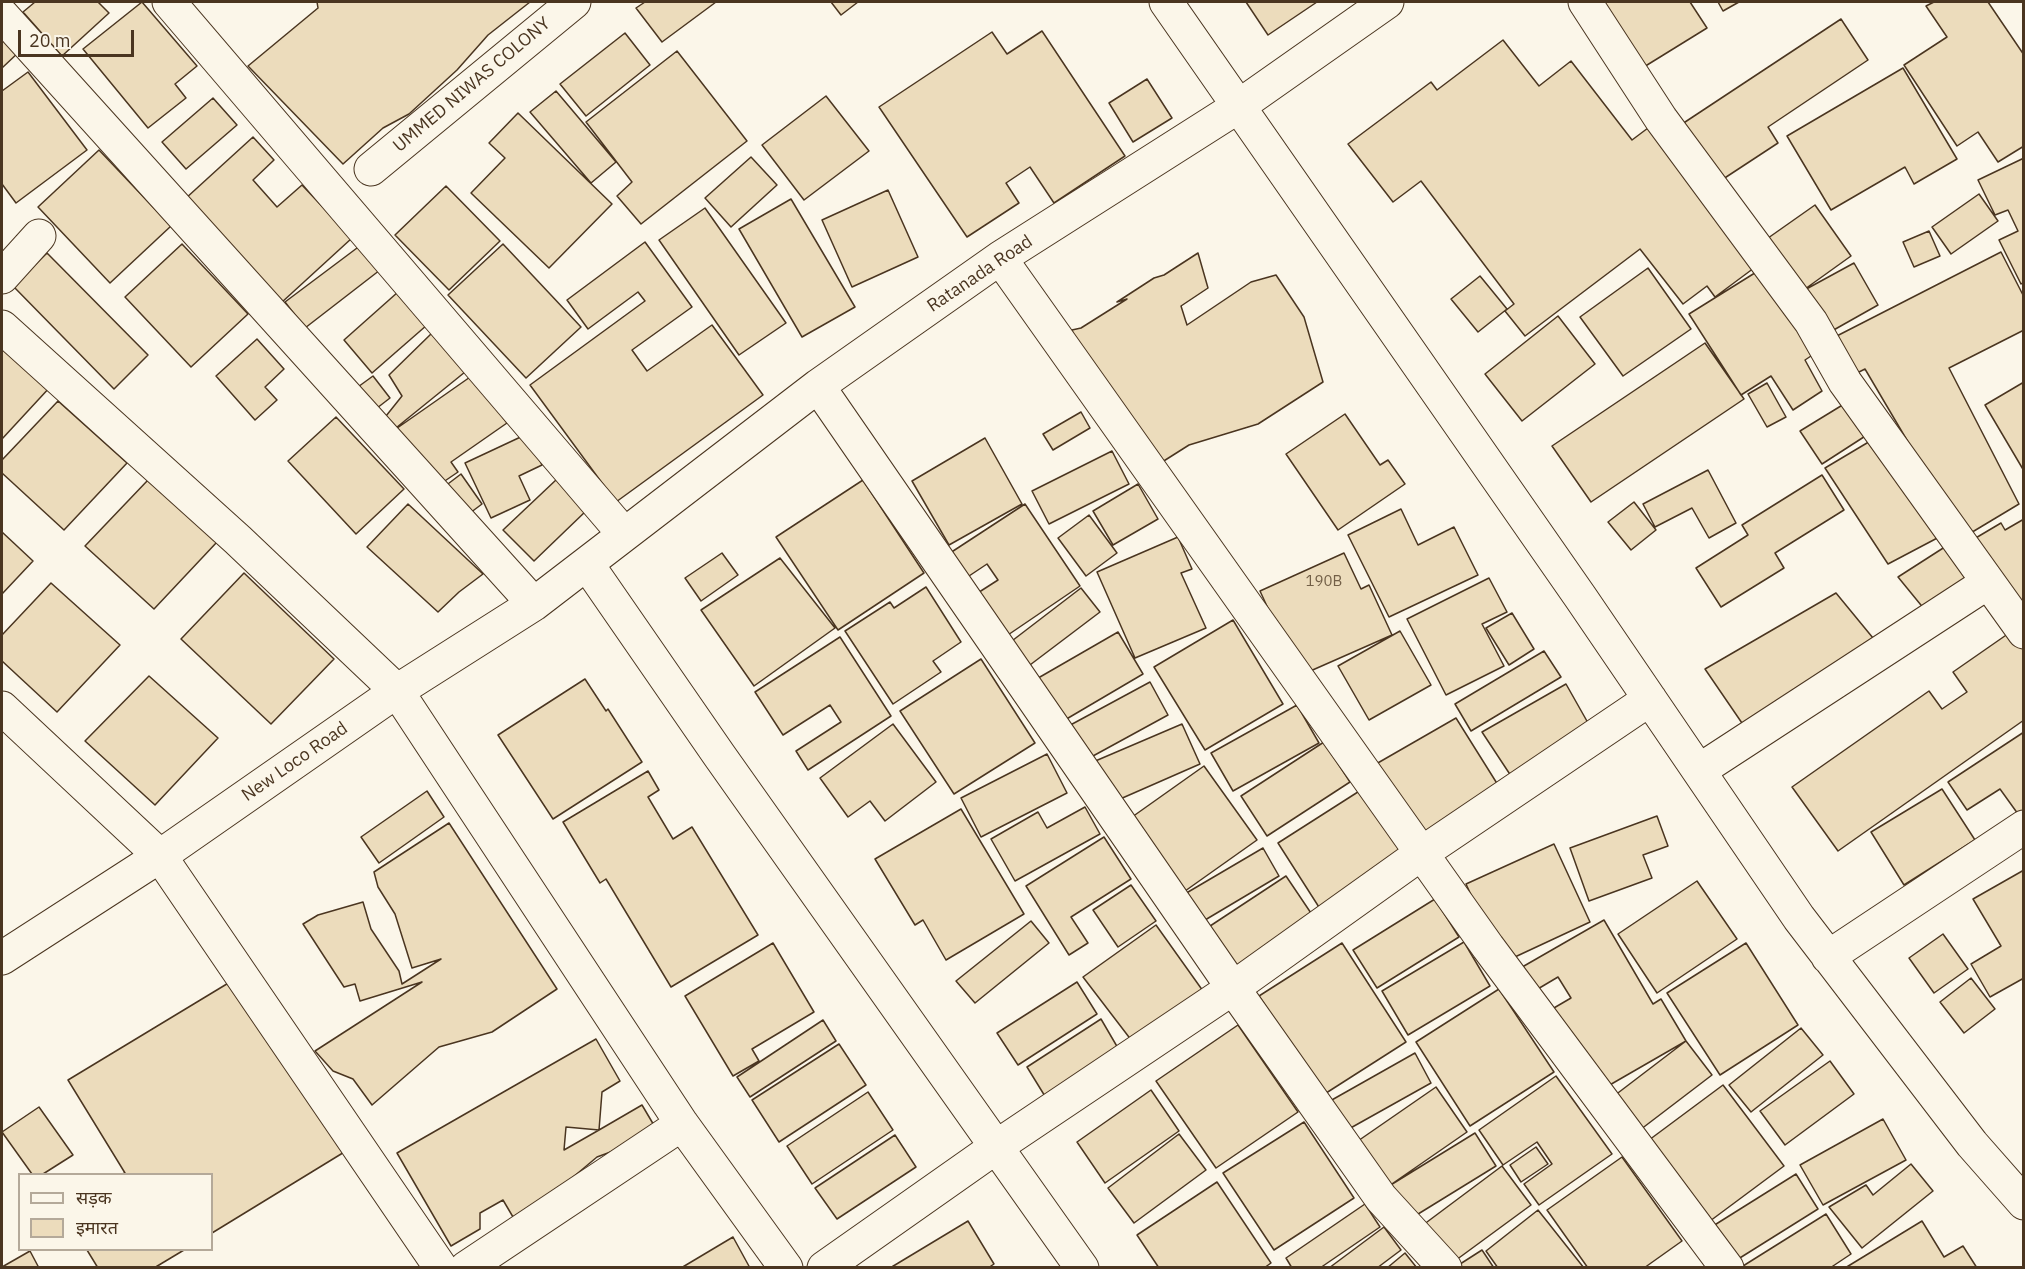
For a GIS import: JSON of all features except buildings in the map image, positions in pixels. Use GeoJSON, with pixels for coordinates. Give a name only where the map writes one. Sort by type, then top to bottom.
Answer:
{"type":"FeatureCollection","features":[{"type":"Feature","properties":{"kind":"street"},"geometry":{"type":"LineString","coordinates":[[169,2],[624,534]]}},
{"type":"Feature","properties":{"kind":"street","name":"UMMED NIWAS COLONY"},"geometry":{"type":"LineString","coordinates":[[371,169],[574,2]]}},
{"type":"Feature","properties":{"kind":"street"},"geometry":{"type":"LineString","coordinates":[[1166,2],[1700,770],[1799,918],[1972,1144],[2024,1203]]}},
{"type":"Feature","properties":{"kind":"street","name":"Ratanada Road"},"geometry":{"type":"LineString","coordinates":[[587,564],[818,386],[1000,258],[1239,106],[1387,2]]}},
{"type":"Feature","properties":{"kind":"street"},"geometry":{"type":"LineString","coordinates":[[1585,2],[1661,119],[1811,322],[1845,382],[2024,632]]}},
{"type":"Feature","properties":{"kind":"street"},"geometry":{"type":"LineString","coordinates":[[2,15],[534,604]]}},
{"type":"Feature","properties":{"kind":"street"},"geometry":{"type":"LineString","coordinates":[[2,277],[39,237]]}},
{"type":"Feature","properties":{"kind":"street"},"geometry":{"type":"LineString","coordinates":[[1000,258],[1488,947],[1727,1268]]}},
{"type":"Feature","properties":{"kind":"street"},"geometry":{"type":"LineString","coordinates":[[2,327],[238,540],[397,691],[682,1124],[786,1268]]}},
{"type":"Feature","properties":{"kind":"street"},"geometry":{"type":"LineString","coordinates":[[818,386],[1233,988],[1381,1198],[1445,1268]]}},
{"type":"Feature","properties":{"kind":"street"},"geometry":{"type":"LineString","coordinates":[[587,564],[726,765],[1082,1268]]}},
{"type":"Feature","properties":{"kind":"street","name":"New Loco Road"},"geometry":{"type":"LineString","coordinates":[[2,958],[160,856],[397,691],[534,604],[587,564]]}},
{"type":"Feature","properties":{"kind":"street"},"geometry":{"type":"LineString","coordinates":[[1700,770],[1987,583]]}},
{"type":"Feature","properties":{"kind":"street"},"geometry":{"type":"LineString","coordinates":[[824,1268],[996,1147],[1233,988],[1422,853],[1650,699]]}},
{"type":"Feature","properties":{"kind":"street"},"geometry":{"type":"LineString","coordinates":[[2,708],[160,856],[441,1268]]}},
{"type":"Feature","properties":{"kind":"street"},"geometry":{"type":"LineString","coordinates":[[1828,957],[2024,827]]}},
{"type":"Feature","properties":{"kind":"street"},"geometry":{"type":"LineString","coordinates":[[466,1268],[682,1124]]}}]}
